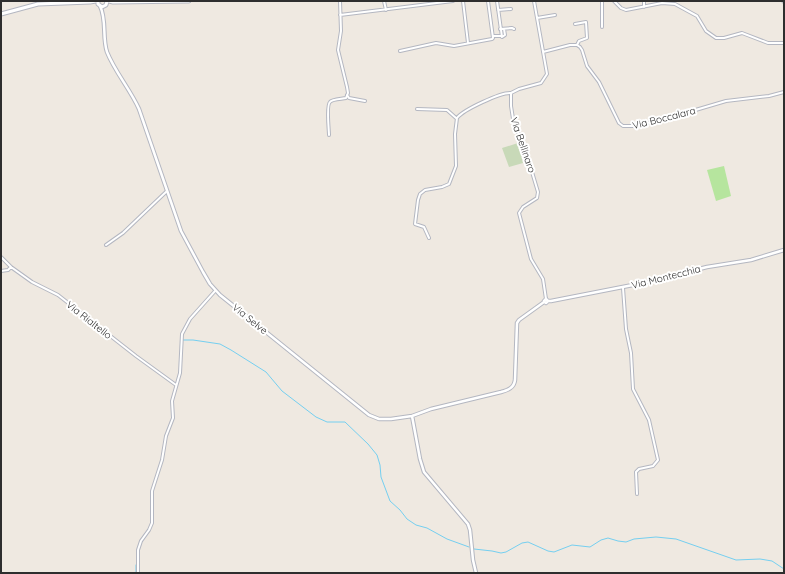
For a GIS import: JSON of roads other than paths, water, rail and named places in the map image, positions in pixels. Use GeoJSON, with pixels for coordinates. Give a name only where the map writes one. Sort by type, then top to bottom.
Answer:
{"type":"FeatureCollection","features":[{"type":"Feature","properties":{"kind":"main road"},"geometry":{"type":"LineString","coordinates":[[1,14],[44,3],[97,1],[99,6]]}},
{"type":"Feature","properties":{"kind":"main road"},"geometry":{"type":"LineString","coordinates":[[106,6],[110,1]]}},
{"type":"Feature","properties":{"kind":"main road"},"geometry":{"type":"LineString","coordinates":[[106,6],[110,1]]}},
{"type":"Feature","properties":{"kind":"main road"},"geometry":{"type":"LineString","coordinates":[[110,1],[189,1]]}},
{"type":"Feature","properties":{"kind":"main road"},"geometry":{"type":"LineString","coordinates":[[90,2],[99,6],[106,6]]}},
{"type":"Feature","properties":{"kind":"street"},"geometry":{"type":"LineString","coordinates":[[340,1],[341,33],[338,50],[345,77],[347,96]]}},
{"type":"Feature","properties":{"kind":"street"},"geometry":{"type":"LineString","coordinates":[[384,1],[386,10]]}},
{"type":"Feature","properties":{"kind":"street"},"geometry":{"type":"LineString","coordinates":[[340,15],[453,1]]}},
{"type":"Feature","properties":{"kind":"street"},"geometry":{"type":"LineString","coordinates":[[463,1],[468,43]]}},
{"type":"Feature","properties":{"kind":"street"},"geometry":{"type":"LineString","coordinates":[[400,51],[436,43],[454,46],[491,40],[493,36],[488,1]]}},
{"type":"Feature","properties":{"kind":"street"},"geometry":{"type":"LineString","coordinates":[[497,1],[501,36]]}},
{"type":"Feature","properties":{"kind":"street"},"geometry":{"type":"LineString","coordinates":[[429,238],[424,228],[415,224],[418,196],[425,190],[442,187],[449,184],[456,166],[455,134],[457,118],[464,112],[485,102],[519,89],[539,84],[543,81],[547,71],[534,1]]}},
{"type":"Feature","properties":{"kind":"street"},"geometry":{"type":"LineString","coordinates":[[602,1],[602,27]]}},
{"type":"Feature","properties":{"kind":"street"},"geometry":{"type":"LineString","coordinates":[[614,1],[624,10],[662,3],[675,4],[697,16],[706,31],[716,38],[724,38],[742,33],[768,43],[784,43]]}},
{"type":"Feature","properties":{"kind":"street"},"geometry":{"type":"LineString","coordinates":[[644,1],[644,7]]}},
{"type":"Feature","properties":{"kind":"street","name":"Via Selve"},"geometry":{"type":"LineString","coordinates":[[99,6],[102,12],[107,51],[139,109],[181,231],[203,272],[216,291],[369,415],[384,420],[412,416]]}},
{"type":"Feature","properties":{"kind":"street"},"geometry":{"type":"LineString","coordinates":[[102,12],[106,6]]}},
{"type":"Feature","properties":{"kind":"street"},"geometry":{"type":"LineString","coordinates":[[498,10],[511,9]]}},
{"type":"Feature","properties":{"kind":"street"},"geometry":{"type":"LineString","coordinates":[[538,18],[555,15]]}},
{"type":"Feature","properties":{"kind":"street"},"geometry":{"type":"LineString","coordinates":[[543,52],[570,45],[577,45],[579,41],[587,38],[586,22],[575,24]]}},
{"type":"Feature","properties":{"kind":"street"},"geometry":{"type":"LineString","coordinates":[[500,29],[514,29]]}},
{"type":"Feature","properties":{"kind":"street"},"geometry":{"type":"LineString","coordinates":[[493,36],[505,36],[504,29]]}},
{"type":"Feature","properties":{"kind":"street","name":"Via Boccalara"},"geometry":{"type":"LineString","coordinates":[[577,45],[582,50],[587,66],[599,82],[619,123],[623,126],[634,126],[665,119],[726,101],[769,96],[784,92]]}},
{"type":"Feature","properties":{"kind":"street","name":"Via Bellinaro"},"geometry":{"type":"LineString","coordinates":[[511,93],[511,106],[514,125],[522,142],[538,192],[537,198],[523,207],[520,211],[520,216],[531,259],[543,279],[546,301]]}},
{"type":"Feature","properties":{"kind":"street"},"geometry":{"type":"LineString","coordinates":[[347,96],[349,98],[365,101]]}},
{"type":"Feature","properties":{"kind":"street"},"geometry":{"type":"LineString","coordinates":[[330,135],[328,124],[328,104],[331,101],[346,98],[347,96]]}},
{"type":"Feature","properties":{"kind":"street"},"geometry":{"type":"LineString","coordinates":[[417,109],[447,110],[457,118]]}},
{"type":"Feature","properties":{"kind":"street"},"geometry":{"type":"LineString","coordinates":[[106,245],[123,233],[167,192]]}},
{"type":"Feature","properties":{"kind":"street","name":"Via Montecchia"},"geometry":{"type":"LineString","coordinates":[[546,301],[623,288],[707,267],[751,260],[784,250]]}},
{"type":"Feature","properties":{"kind":"street","name":"Via Rialtello"},"geometry":{"type":"LineString","coordinates":[[1,258],[11,267],[40,287],[58,295],[176,385]]}},
{"type":"Feature","properties":{"kind":"street"},"geometry":{"type":"LineString","coordinates":[[1,271],[8,270],[11,267]]}},
{"type":"Feature","properties":{"kind":"street"},"geometry":{"type":"LineString","coordinates":[[623,288],[626,329],[631,354],[633,389],[649,420],[658,460],[653,466],[639,469],[636,472],[637,494]]}},
{"type":"Feature","properties":{"kind":"street"},"geometry":{"type":"LineString","coordinates":[[138,573],[138,550],[141,541],[152,523],[152,491],[162,460],[166,436],[173,418],[172,401],[180,373],[181,338],[190,319],[216,291]]}},
{"type":"Feature","properties":{"kind":"street"},"geometry":{"type":"LineString","coordinates":[[476,573],[471,548],[470,530],[466,521],[427,476],[422,468],[412,416],[431,409],[500,392],[513,386],[516,376],[516,335],[519,320],[546,301]]}},
{"type":"Feature","properties":{"kind":"waterway"},"geometry":{"type":"LineString","coordinates":[[183,340],[220,344],[266,372],[282,391],[316,417],[327,422],[345,422],[377,455],[381,477],[390,501],[407,519],[416,525],[427,528],[447,539],[469,547]]}},
{"type":"Feature","properties":{"kind":"waterway"},"geometry":{"type":"LineString","coordinates":[[474,549],[501,553],[506,552],[522,543],[528,542],[548,551],[554,552],[572,545],[590,547],[601,540],[608,538],[626,542],[634,539],[656,537],[676,539],[736,560],[760,559],[772,561],[784,569]]}},
{"type":"Feature","properties":{"kind":"waterway"},"geometry":{"type":"LineString","coordinates":[[136,565],[136,573]]}}]}
